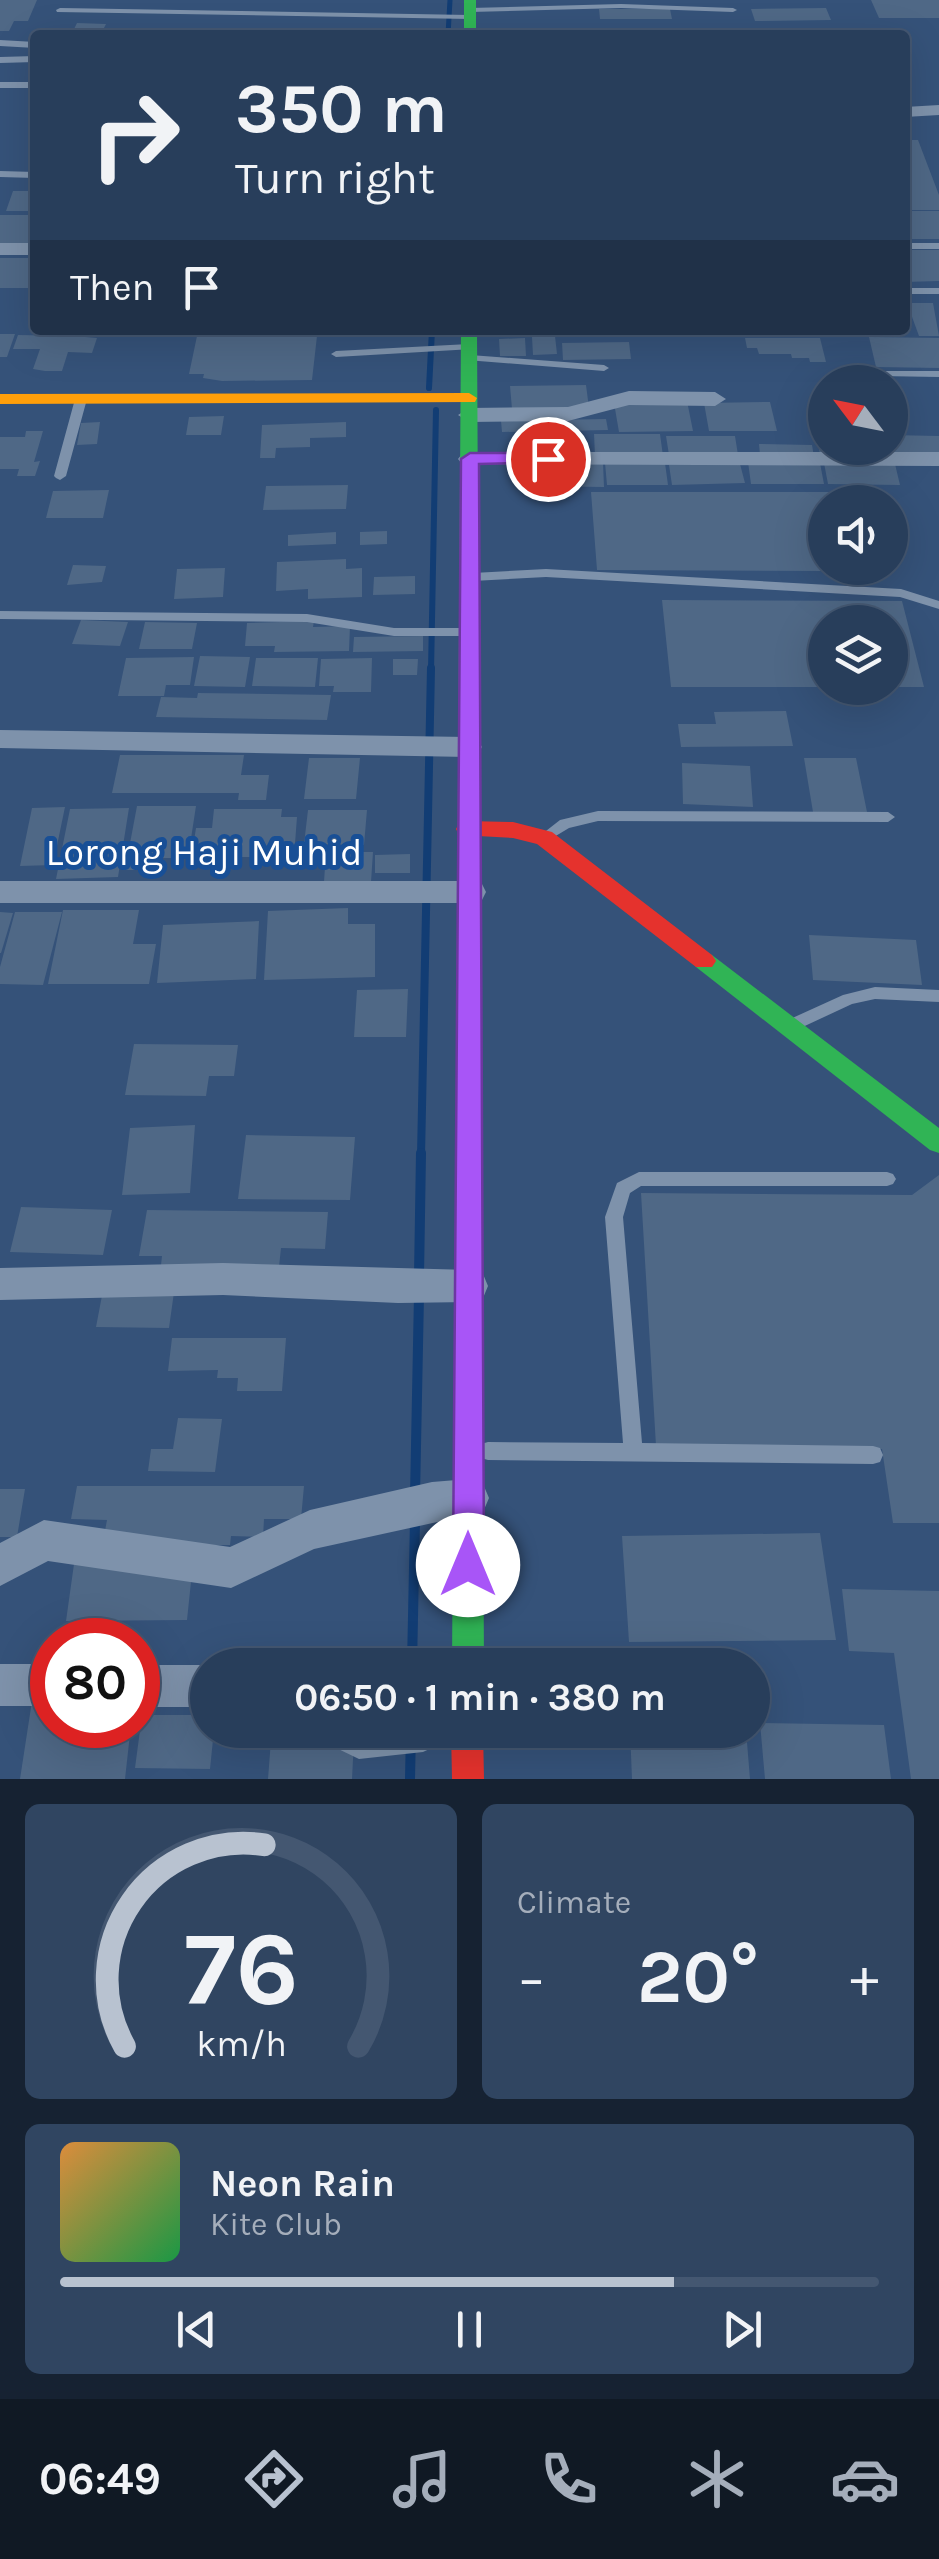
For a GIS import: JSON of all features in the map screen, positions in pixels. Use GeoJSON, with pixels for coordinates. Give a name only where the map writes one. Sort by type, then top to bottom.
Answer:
{"type":"FeatureCollection","features":[{"type":"Feature","properties":{"kind":"main road"},"geometry":{"type":"LineString","coordinates":[[466,1648],[450,1500],[468,1450],[456,1286],[461,892],[467,829],[458,747],[460,632],[468,577],[469,345]]}},
{"type":"Feature","properties":{"kind":"main road"},"geometry":{"type":"LineString","coordinates":[[0,399],[469,406]]}},
{"type":"Feature","properties":{"kind":"main road"},"geometry":{"type":"LineString","coordinates":[[467,829],[513,830],[544,838],[939,1142]]}},
{"type":"Feature","properties":{"kind":"main road"},"geometry":{"type":"LineString","coordinates":[[467,1748],[468,1779]]}},
{"type":"Feature","properties":{"kind":"street"},"geometry":{"type":"LineString","coordinates":[[910,112],[939,110]]}},
{"type":"Feature","properties":{"kind":"street"},"geometry":{"type":"LineString","coordinates":[[0,249],[30,249]]}},
{"type":"Feature","properties":{"kind":"street"},"geometry":{"type":"LineString","coordinates":[[469,406],[568,414],[629,398],[715,399]]}},
{"type":"Feature","properties":{"kind":"street"},"geometry":{"type":"LineString","coordinates":[[470,459],[939,459]]}},
{"type":"Feature","properties":{"kind":"street"},"geometry":{"type":"LineString","coordinates":[[0,739],[458,747]]}},
{"type":"Feature","properties":{"kind":"street","name":"Lorong Haji Muhid"},"geometry":{"type":"LineString","coordinates":[[0,892],[461,892]]}},
{"type":"Feature","properties":{"kind":"street"},"geometry":{"type":"LineString","coordinates":[[0,1284],[223,1278],[456,1286]]}},
{"type":"Feature","properties":{"kind":"street"},"geometry":{"type":"LineString","coordinates":[[0,1566],[44,1540],[231,1568],[310,1530],[450,1500]]}},
{"type":"Feature","properties":{"kind":"street"},"geometry":{"type":"LineString","coordinates":[[0,1685],[30,1685]]}},
{"type":"Feature","properties":{"kind":"street"},"geometry":{"type":"LineString","coordinates":[[160,1686],[190,1686]]}},
{"type":"Feature","properties":{"kind":"lane"},"geometry":{"type":"LineString","coordinates":[[60,10],[438,18],[621,6],[733,10]]}},
{"type":"Feature","properties":{"kind":"lane"},"geometry":{"type":"LineString","coordinates":[[0,43],[30,45]]}},
{"type":"Feature","properties":{"kind":"lane"},"geometry":{"type":"LineString","coordinates":[[0,60],[30,59]]}},
{"type":"Feature","properties":{"kind":"lane"},"geometry":{"type":"LineString","coordinates":[[0,86],[30,85]]}},
{"type":"Feature","properties":{"kind":"lane"},"geometry":{"type":"LineString","coordinates":[[0,174],[30,174]]}},
{"type":"Feature","properties":{"kind":"lane"},"geometry":{"type":"LineString","coordinates":[[910,246],[939,246]]}},
{"type":"Feature","properties":{"kind":"lane"},"geometry":{"type":"LineString","coordinates":[[910,291],[939,291]]}},
{"type":"Feature","properties":{"kind":"lane"},"geometry":{"type":"LineString","coordinates":[[336,354],[469,345],[604,368]]}},
{"type":"Feature","properties":{"kind":"lane"},"geometry":{"type":"LineString","coordinates":[[908,374],[939,374]]}},
{"type":"Feature","properties":{"kind":"lane"},"geometry":{"type":"LineString","coordinates":[[60,476],[81,399]]}},
{"type":"Feature","properties":{"kind":"lane"},"geometry":{"type":"LineString","coordinates":[[468,577],[546,573],[901,593],[939,605]]}},
{"type":"Feature","properties":{"kind":"lane"},"geometry":{"type":"LineString","coordinates":[[0,615],[307,618],[361,628],[460,632]]}},
{"type":"Feature","properties":{"kind":"lane"},"geometry":{"type":"LineString","coordinates":[[544,838],[565,824],[598,816],[888,817]]}},
{"type":"Feature","properties":{"kind":"lane"},"geometry":{"type":"LineString","coordinates":[[790,1027],[849,999],[875,993],[939,996]]}},
{"type":"Feature","properties":{"kind":"lane"},"geometry":{"type":"LineString","coordinates":[[633,1452],[614,1217],[624,1188],[639,1179],[887,1179]]}},
{"type":"Feature","properties":{"kind":"lane"},"geometry":{"type":"LineString","coordinates":[[468,1450],[872,1455]]}},
{"type":"Feature","properties":{"kind":"building"},"geometry":{"type":"Polygon","coordinates":[[[0,0],[37,0],[28,21],[14,21],[9,31],[0,31],[0,0]]]}},
{"type":"Feature","properties":{"kind":"building"},"geometry":{"type":"Polygon","coordinates":[[[871,0],[939,0],[939,18],[879,18],[871,0]]]}},
{"type":"Feature","properties":{"kind":"building"},"geometry":{"type":"Polygon","coordinates":[[[826,8],[831,20],[755,21],[751,9],[826,8]]]}},
{"type":"Feature","properties":{"kind":"building"},"geometry":{"type":"Polygon","coordinates":[[[599,9],[670,9],[672,19],[600,19],[599,9]]]}},
{"type":"Feature","properties":{"kind":"building"},"geometry":{"type":"Polygon","coordinates":[[[77,23],[122,29],[122,30],[74,30],[77,23]]]}},
{"type":"Feature","properties":{"kind":"building"},"geometry":{"type":"Polygon","coordinates":[[[910,140],[918,140],[939,195],[939,210],[910,210],[910,140]]]}},
{"type":"Feature","properties":{"kind":"building"},"geometry":{"type":"Polygon","coordinates":[[[13,191],[30,191],[30,211],[6,211],[13,191]]]}},
{"type":"Feature","properties":{"kind":"building"},"geometry":{"type":"Polygon","coordinates":[[[910,211],[939,211],[939,239],[910,239],[910,211]]]}},
{"type":"Feature","properties":{"kind":"building"},"geometry":{"type":"Polygon","coordinates":[[[0,215],[30,215],[30,243],[0,243],[0,215]]]}},
{"type":"Feature","properties":{"kind":"building"},"geometry":{"type":"Polygon","coordinates":[[[910,250],[939,250],[939,281],[910,282],[910,250]]]}},
{"type":"Feature","properties":{"kind":"building"},"geometry":{"type":"Polygon","coordinates":[[[0,258],[30,258],[30,288],[0,288],[0,258]]]}},
{"type":"Feature","properties":{"kind":"building"},"geometry":{"type":"Polygon","coordinates":[[[910,303],[933,303],[939,336],[919,336],[910,303]]]}},
{"type":"Feature","properties":{"kind":"building"},"geometry":{"type":"Polygon","coordinates":[[[0,334],[15,334],[7,357],[0,357],[0,334]]]}},
{"type":"Feature","properties":{"kind":"building"},"geometry":{"type":"Polygon","coordinates":[[[18,335],[97,338],[92,353],[68,352],[62,371],[45,371],[33,369],[40,349],[13,349],[18,335]]]}},
{"type":"Feature","properties":{"kind":"building"},"geometry":{"type":"Polygon","coordinates":[[[197,336],[317,336],[312,380],[222,381],[203,378],[204,374],[189,374],[197,336]]]}},
{"type":"Feature","properties":{"kind":"building"},"geometry":{"type":"Polygon","coordinates":[[[555,336],[557,354],[533,355],[532,337],[555,336]]]}},
{"type":"Feature","properties":{"kind":"building"},"geometry":{"type":"Polygon","coordinates":[[[869,337],[939,338],[939,368],[876,365],[869,337]]]}},
{"type":"Feature","properties":{"kind":"building"},"geometry":{"type":"Polygon","coordinates":[[[525,338],[526,356],[500,356],[499,339],[525,338]]]}},
{"type":"Feature","properties":{"kind":"building"},"geometry":{"type":"Polygon","coordinates":[[[745,338],[820,338],[826,362],[792,358],[791,354],[759,354],[757,348],[747,348],[745,338]]]}},
{"type":"Feature","properties":{"kind":"building"},"geometry":{"type":"Polygon","coordinates":[[[629,342],[631,359],[563,360],[562,343],[629,342]]]}},
{"type":"Feature","properties":{"kind":"building"},"geometry":{"type":"Polygon","coordinates":[[[586,385],[589,408],[512,409],[510,386],[586,385]]]}},
{"type":"Feature","properties":{"kind":"building"},"geometry":{"type":"Polygon","coordinates":[[[687,401],[693,431],[619,432],[614,403],[687,401]]]}},
{"type":"Feature","properties":{"kind":"building"},"geometry":{"type":"Polygon","coordinates":[[[770,402],[777,431],[709,431],[704,403],[770,402]]]}},
{"type":"Feature","properties":{"kind":"building"},"geometry":{"type":"Polygon","coordinates":[[[224,416],[221,435],[186,435],[189,417],[224,416]]]}},
{"type":"Feature","properties":{"kind":"building"},"geometry":{"type":"Polygon","coordinates":[[[606,419],[608,430],[502,432],[501,421],[606,419]]]}},
{"type":"Feature","properties":{"kind":"building"},"geometry":{"type":"Polygon","coordinates":[[[100,422],[97,444],[77,445],[81,423],[100,422]]]}},
{"type":"Feature","properties":{"kind":"building"},"geometry":{"type":"Polygon","coordinates":[[[346,422],[346,437],[310,438],[310,447],[276,448],[275,458],[260,458],[262,425],[346,422]]]}},
{"type":"Feature","properties":{"kind":"building"},"geometry":{"type":"Polygon","coordinates":[[[26,431],[43,431],[34,462],[40,461],[35,476],[17,476],[19,469],[0,469],[0,437],[25,437],[26,431]]]}},
{"type":"Feature","properties":{"kind":"building"},"geometry":{"type":"Polygon","coordinates":[[[522,433],[582,434],[583,455],[522,454],[522,433]]]}},
{"type":"Feature","properties":{"kind":"building"},"geometry":{"type":"Polygon","coordinates":[[[594,434],[660,434],[663,456],[595,456],[594,434]]]}},
{"type":"Feature","properties":{"kind":"building"},"geometry":{"type":"Polygon","coordinates":[[[908,435],[939,436],[939,456],[908,455],[908,435]]]}},
{"type":"Feature","properties":{"kind":"building"},"geometry":{"type":"Polygon","coordinates":[[[666,436],[735,436],[738,455],[669,455],[666,436]]]}},
{"type":"Feature","properties":{"kind":"building"},"geometry":{"type":"Polygon","coordinates":[[[759,444],[808,445],[808,457],[760,455],[759,444]]]}},
{"type":"Feature","properties":{"kind":"building"},"geometry":{"type":"Polygon","coordinates":[[[530,461],[603,462],[604,487],[530,486],[530,461]]]}},
{"type":"Feature","properties":{"kind":"building"},"geometry":{"type":"Polygon","coordinates":[[[748,462],[820,465],[824,484],[751,484],[748,462]]]}},
{"type":"Feature","properties":{"kind":"building"},"geometry":{"type":"Polygon","coordinates":[[[605,463],[665,463],[668,485],[607,485],[605,463]]]}},
{"type":"Feature","properties":{"kind":"building"},"geometry":{"type":"Polygon","coordinates":[[[740,464],[745,483],[672,485],[669,465],[740,464]]]}},
{"type":"Feature","properties":{"kind":"building"},"geometry":{"type":"Polygon","coordinates":[[[824,465],[895,465],[900,485],[828,484],[824,465]]]}},
{"type":"Feature","properties":{"kind":"building"},"geometry":{"type":"Polygon","coordinates":[[[348,485],[346,509],[263,510],[266,486],[348,485]]]}},
{"type":"Feature","properties":{"kind":"building"},"geometry":{"type":"Polygon","coordinates":[[[109,490],[103,518],[46,518],[53,491],[109,490]]]}},
{"type":"Feature","properties":{"kind":"building"},"geometry":{"type":"Polygon","coordinates":[[[591,492],[808,492],[808,571],[597,570],[591,492]]]}},
{"type":"Feature","properties":{"kind":"building"},"geometry":{"type":"Polygon","coordinates":[[[387,531],[387,544],[360,545],[360,532],[387,531]]]}},
{"type":"Feature","properties":{"kind":"building"},"geometry":{"type":"Polygon","coordinates":[[[336,532],[336,544],[288,546],[288,535],[336,532]]]}},
{"type":"Feature","properties":{"kind":"building"},"geometry":{"type":"Polygon","coordinates":[[[346,559],[346,569],[362,568],[362,597],[308,599],[308,589],[276,591],[277,562],[346,559]]]}},
{"type":"Feature","properties":{"kind":"building"},"geometry":{"type":"Polygon","coordinates":[[[73,565],[106,566],[102,582],[67,585],[73,565]]]}},
{"type":"Feature","properties":{"kind":"building"},"geometry":{"type":"Polygon","coordinates":[[[225,568],[223,597],[174,599],[177,569],[225,568]]]}},
{"type":"Feature","properties":{"kind":"building"},"geometry":{"type":"Polygon","coordinates":[[[415,576],[415,594],[373,595],[374,577],[415,576]]]}},
{"type":"Feature","properties":{"kind":"building"},"geometry":{"type":"Polygon","coordinates":[[[662,600],[902,601],[903,605],[808,605],[808,687],[671,687],[662,600]]]}},
{"type":"Feature","properties":{"kind":"building"},"geometry":{"type":"Polygon","coordinates":[[[81,620],[128,622],[120,646],[72,644],[81,620]]]}},
{"type":"Feature","properties":{"kind":"building"},"geometry":{"type":"Polygon","coordinates":[[[314,621],[313,627],[350,626],[349,651],[274,652],[275,646],[245,646],[247,623],[314,621]]]}},
{"type":"Feature","properties":{"kind":"building"},"geometry":{"type":"Polygon","coordinates":[[[145,622],[197,623],[192,649],[139,649],[145,622]]]}},
{"type":"Feature","properties":{"kind":"building"},"geometry":{"type":"Polygon","coordinates":[[[908,624],[924,687],[908,687],[908,624]]]}},
{"type":"Feature","properties":{"kind":"building"},"geometry":{"type":"Polygon","coordinates":[[[423,636],[423,651],[353,652],[354,637],[423,636]]]}},
{"type":"Feature","properties":{"kind":"building"},"geometry":{"type":"Polygon","coordinates":[[[200,656],[250,657],[245,687],[194,686],[200,656]]]}},
{"type":"Feature","properties":{"kind":"building"},"geometry":{"type":"Polygon","coordinates":[[[194,657],[190,685],[166,685],[164,696],[118,696],[126,658],[194,657]]]}},
{"type":"Feature","properties":{"kind":"building"},"geometry":{"type":"Polygon","coordinates":[[[256,658],[318,658],[315,687],[252,686],[256,658]]]}},
{"type":"Feature","properties":{"kind":"building"},"geometry":{"type":"Polygon","coordinates":[[[372,658],[371,692],[333,692],[334,686],[319,686],[321,659],[372,658]]]}},
{"type":"Feature","properties":{"kind":"building"},"geometry":{"type":"Polygon","coordinates":[[[393,659],[418,659],[417,675],[393,675],[393,659]]]}},
{"type":"Feature","properties":{"kind":"building"},"geometry":{"type":"Polygon","coordinates":[[[198,693],[331,695],[327,720],[156,717],[161,697],[197,698],[198,693]]]}},
{"type":"Feature","properties":{"kind":"building"},"geometry":{"type":"Polygon","coordinates":[[[786,711],[793,746],[681,747],[678,724],[716,724],[714,712],[786,711]]]}},
{"type":"Feature","properties":{"kind":"building"},"geometry":{"type":"Polygon","coordinates":[[[120,755],[244,755],[241,775],[269,775],[266,800],[238,800],[239,793],[112,793],[120,755]]]}},
{"type":"Feature","properties":{"kind":"building"},"geometry":{"type":"Polygon","coordinates":[[[309,758],[360,758],[356,799],[304,799],[309,758]]]}},
{"type":"Feature","properties":{"kind":"building"},"geometry":{"type":"Polygon","coordinates":[[[804,758],[856,758],[867,812],[813,812],[804,758]]]}},
{"type":"Feature","properties":{"kind":"building"},"geometry":{"type":"Polygon","coordinates":[[[682,763],[750,766],[753,807],[683,804],[682,763]]]}},
{"type":"Feature","properties":{"kind":"building"},"geometry":{"type":"Polygon","coordinates":[[[137,806],[196,806],[188,858],[157,858],[155,870],[125,870],[137,806]]]}},
{"type":"Feature","properties":{"kind":"building"},"geometry":{"type":"Polygon","coordinates":[[[65,807],[53,865],[20,866],[32,808],[65,807]]]}},
{"type":"Feature","properties":{"kind":"building"},"geometry":{"type":"Polygon","coordinates":[[[129,808],[118,877],[56,879],[70,809],[129,808]]]}},
{"type":"Feature","properties":{"kind":"building"},"geometry":{"type":"Polygon","coordinates":[[[214,809],[282,809],[281,817],[297,817],[294,857],[221,857],[222,847],[193,847],[196,828],[212,828],[214,809]]]}},
{"type":"Feature","properties":{"kind":"building"},"geometry":{"type":"Polygon","coordinates":[[[308,810],[367,810],[364,845],[304,844],[308,810]]]}},
{"type":"Feature","properties":{"kind":"building"},"geometry":{"type":"Polygon","coordinates":[[[326,852],[373,852],[371,882],[324,882],[326,852]]]}},
{"type":"Feature","properties":{"kind":"building"},"geometry":{"type":"Polygon","coordinates":[[[410,854],[410,873],[375,873],[375,855],[410,854]]]}},
{"type":"Feature","properties":{"kind":"building"},"geometry":{"type":"Polygon","coordinates":[[[348,908],[348,924],[375,924],[375,977],[264,980],[268,911],[348,908]]]}},
{"type":"Feature","properties":{"kind":"building"},"geometry":{"type":"Polygon","coordinates":[[[63,910],[139,910],[133,944],[156,944],[149,984],[48,984],[63,910]]]}},
{"type":"Feature","properties":{"kind":"building"},"geometry":{"type":"Polygon","coordinates":[[[0,912],[13,913],[1,953],[0,953],[0,912]]]}},
{"type":"Feature","properties":{"kind":"building"},"geometry":{"type":"Polygon","coordinates":[[[15,912],[62,912],[43,985],[0,984],[0,967],[15,912]]]}},
{"type":"Feature","properties":{"kind":"building"},"geometry":{"type":"Polygon","coordinates":[[[259,921],[256,979],[157,983],[163,925],[259,921]]]}},
{"type":"Feature","properties":{"kind":"building"},"geometry":{"type":"Polygon","coordinates":[[[809,935],[916,940],[922,985],[813,980],[809,935]]]}},
{"type":"Feature","properties":{"kind":"building"},"geometry":{"type":"Polygon","coordinates":[[[408,989],[406,1037],[354,1037],[357,990],[408,989]]]}},
{"type":"Feature","properties":{"kind":"building"},"geometry":{"type":"Polygon","coordinates":[[[134,1044],[238,1045],[234,1076],[209,1076],[206,1096],[125,1095],[134,1044]]]}},
{"type":"Feature","properties":{"kind":"building"},"geometry":{"type":"Polygon","coordinates":[[[195,1125],[190,1193],[122,1195],[130,1128],[195,1125]]]}},
{"type":"Feature","properties":{"kind":"building"},"geometry":{"type":"Polygon","coordinates":[[[246,1135],[355,1137],[350,1200],[238,1199],[246,1135]]]}},
{"type":"Feature","properties":{"kind":"building"},"geometry":{"type":"Polygon","coordinates":[[[939,1175],[939,1523],[893,1523],[882,1449],[656,1446],[641,1193],[912,1195],[939,1175]]]}},
{"type":"Feature","properties":{"kind":"building"},"geometry":{"type":"Polygon","coordinates":[[[21,1207],[112,1210],[103,1255],[10,1252],[21,1207]]]}},
{"type":"Feature","properties":{"kind":"building"},"geometry":{"type":"Polygon","coordinates":[[[147,1210],[328,1212],[325,1249],[281,1248],[279,1267],[161,1265],[162,1256],[139,1256],[147,1210]]]}},
{"type":"Feature","properties":{"kind":"building"},"geometry":{"type":"Polygon","coordinates":[[[104,1285],[175,1285],[169,1328],[96,1327],[104,1285]]]}},
{"type":"Feature","properties":{"kind":"building"},"geometry":{"type":"Polygon","coordinates":[[[172,1338],[286,1338],[282,1391],[237,1391],[238,1378],[217,1378],[218,1370],[168,1371],[172,1338]]]}},
{"type":"Feature","properties":{"kind":"building"},"geometry":{"type":"Polygon","coordinates":[[[178,1418],[222,1419],[215,1472],[148,1471],[151,1449],[173,1449],[178,1418]]]}},
{"type":"Feature","properties":{"kind":"building"},"geometry":{"type":"Polygon","coordinates":[[[77,1486],[304,1486],[301,1519],[264,1519],[263,1537],[231,1536],[230,1545],[126,1545],[104,1536],[107,1520],[71,1519],[77,1486]]]}},
{"type":"Feature","properties":{"kind":"building"},"geometry":{"type":"Polygon","coordinates":[[[0,1489],[25,1489],[17,1537],[0,1537],[0,1489]]]}},
{"type":"Feature","properties":{"kind":"building"},"geometry":{"type":"Polygon","coordinates":[[[820,1533],[836,1640],[629,1642],[622,1536],[820,1533]]]}},
{"type":"Feature","properties":{"kind":"building"},"geometry":{"type":"Polygon","coordinates":[[[193,1563],[187,1620],[66,1618],[74,1564],[193,1563]]]}},
{"type":"Feature","properties":{"kind":"building"},"geometry":{"type":"Polygon","coordinates":[[[842,1589],[939,1591],[939,1779],[911,1779],[894,1653],[849,1651],[842,1589]]]}},
{"type":"Feature","properties":{"kind":"building"},"geometry":{"type":"Polygon","coordinates":[[[30,1714],[30,1748],[128,1748],[125,1779],[20,1779],[30,1714]]]}},
{"type":"Feature","properties":{"kind":"building"},"geometry":{"type":"Polygon","coordinates":[[[160,1715],[190,1715],[190,1748],[212,1748],[210,1769],[135,1768],[138,1748],[160,1748],[160,1715]]]}},
{"type":"Feature","properties":{"kind":"building"},"geometry":{"type":"Polygon","coordinates":[[[770,1723],[884,1725],[891,1779],[765,1779],[762,1748],[770,1748],[770,1723]]]}},
{"type":"Feature","properties":{"kind":"building"},"geometry":{"type":"Polygon","coordinates":[[[270,1748],[354,1748],[352,1779],[268,1779],[270,1748]]]}},
{"type":"Feature","properties":{"kind":"building"},"geometry":{"type":"Polygon","coordinates":[[[631,1748],[747,1748],[750,1779],[632,1779],[631,1748]]]}},
{"type":"Feature","properties":{"kind":"waterway"},"geometry":{"type":"LineString","coordinates":[[448,30],[450,0]]}},
{"type":"Feature","properties":{"kind":"waterway"},"geometry":{"type":"LineString","coordinates":[[429,388],[432,335]]}},
{"type":"Feature","properties":{"kind":"waterway"},"geometry":{"type":"LineString","coordinates":[[431,671],[436,410]]}},
{"type":"Feature","properties":{"kind":"waterway"},"geometry":{"type":"LineString","coordinates":[[421,1156],[431,668]]}},
{"type":"Feature","properties":{"kind":"waterway"},"geometry":{"type":"LineString","coordinates":[[419,1276],[421,1153]]}},
{"type":"Feature","properties":{"kind":"waterway"},"geometry":{"type":"LineString","coordinates":[[415,1496],[419,1295]]}},
{"type":"Feature","properties":{"kind":"waterway"},"geometry":{"type":"LineString","coordinates":[[412,1648],[415,1520]]}},
{"type":"Feature","properties":{"kind":"waterway"},"geometry":{"type":"LineString","coordinates":[[410,1779],[411,1748]]}},
{"type":"Feature","properties":{"kind":"traffic: fast"},"geometry":{"type":"LineString","coordinates":[[470,0],[470,30]]}},
{"type":"Feature","properties":{"kind":"traffic: fast"},"geometry":{"type":"LineString","coordinates":[[468,1648],[469,335]]}},
{"type":"Feature","properties":{"kind":"traffic: fast"},"geometry":{"type":"LineString","coordinates":[[704,961],[939,1142]]}},
{"type":"Feature","properties":{"kind":"traffic: slow"},"geometry":{"type":"LineString","coordinates":[[0,399],[469,398]]}},
{"type":"Feature","properties":{"kind":"traffic: jam"},"geometry":{"type":"LineString","coordinates":[[467,829],[513,830],[544,838],[704,961]]}},
{"type":"Feature","properties":{"kind":"traffic: jam"},"geometry":{"type":"LineString","coordinates":[[467,1748],[468,1779]]}},
{"type":"Feature","properties":{"kind":"route"},"geometry":{"type":"LineString","coordinates":[[468,1565],[470,459],[548,459]]}}]}
